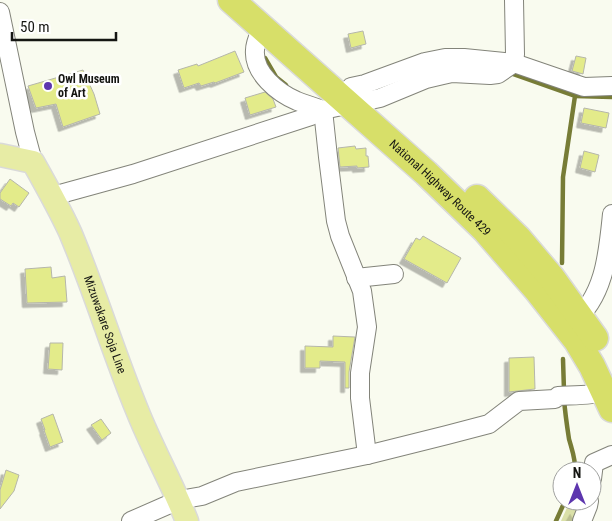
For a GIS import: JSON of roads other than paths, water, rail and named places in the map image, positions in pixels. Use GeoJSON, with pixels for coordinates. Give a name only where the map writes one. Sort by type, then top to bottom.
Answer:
{"type":"FeatureCollection","features":[{"type":"Feature","properties":{"kind":"highway","name":"National Highway Route 429"},"geometry":{"type":"LineString","coordinates":[[231,0],[347,100],[500,220],[552,278],[573,322],[577,341],[609,397]]}},
{"type":"Feature","properties":{"kind":"highway","name":"National Highway Route 429"},"geometry":{"type":"LineString","coordinates":[[254,0],[347,100]]}},
{"type":"Feature","properties":{"kind":"highway","name":"National Highway Route 429"},"geometry":{"type":"LineString","coordinates":[[573,322],[596,339],[612,367]]}},
{"type":"Feature","properties":{"kind":"main road"},"geometry":{"type":"LineString","coordinates":[[0,155],[33,162]]}},
{"type":"Feature","properties":{"kind":"main road","name":"Mizuwakare Soja Line"},"geometry":{"type":"LineString","coordinates":[[33,162],[53,196],[70,232],[137,411],[187,521]]}},
{"type":"Feature","properties":{"kind":"street"},"geometry":{"type":"LineString","coordinates":[[507,68],[515,54],[514,0]]}},
{"type":"Feature","properties":{"kind":"street"},"geometry":{"type":"LineString","coordinates":[[0,12],[24,132],[33,162]]}},
{"type":"Feature","properties":{"kind":"street"},"geometry":{"type":"LineString","coordinates":[[262,28],[255,49],[255,58],[260,71],[268,81],[280,91],[296,100],[347,100]]}},
{"type":"Feature","properties":{"kind":"street"},"geometry":{"type":"LineString","coordinates":[[53,196],[142,172],[311,116],[347,100],[365,84],[425,62],[445,58],[464,58],[584,87],[612,86]]}},
{"type":"Feature","properties":{"kind":"street"},"geometry":{"type":"LineString","coordinates":[[347,100],[328,157],[336,221],[362,291],[367,327],[360,373],[360,398],[366,455]]}},
{"type":"Feature","properties":{"kind":"street"},"geometry":{"type":"LineString","coordinates":[[573,322],[590,304],[598,290],[603,276],[612,214]]}},
{"type":"Feature","properties":{"kind":"street"},"geometry":{"type":"LineString","coordinates":[[356,278],[394,274]]}},
{"type":"Feature","properties":{"kind":"street"},"geometry":{"type":"LineString","coordinates":[[131,521],[179,500],[202,496],[236,482],[366,455],[489,424],[519,401],[555,399],[558,396],[609,397]]}},
{"type":"Feature","properties":{"kind":"street"},"geometry":{"type":"LineString","coordinates":[[598,461],[612,455]]}},
{"type":"Feature","properties":{"kind":"waterway"},"geometry":{"type":"LineString","coordinates":[[265,58],[276,77],[286,85]]}},
{"type":"Feature","properties":{"kind":"waterway"},"geometry":{"type":"LineString","coordinates":[[510,73],[575,96],[563,177],[562,263]]}},
{"type":"Feature","properties":{"kind":"waterway"},"geometry":{"type":"LineString","coordinates":[[575,96],[612,97]]}},
{"type":"Feature","properties":{"kind":"waterway"},"geometry":{"type":"LineString","coordinates":[[563,359],[564,391]]}},
{"type":"Feature","properties":{"kind":"waterway"},"geometry":{"type":"LineString","coordinates":[[564,399],[569,439],[574,461]]}},
{"type":"Feature","properties":{"kind":"waterway"},"geometry":{"type":"LineString","coordinates":[[556,521],[560,511]]}},
{"type":"Feature","properties":{"kind":"place","name":"Owl Museum of Art"},"geometry":{"type":"Point","coordinates":[48,86]}}]}
